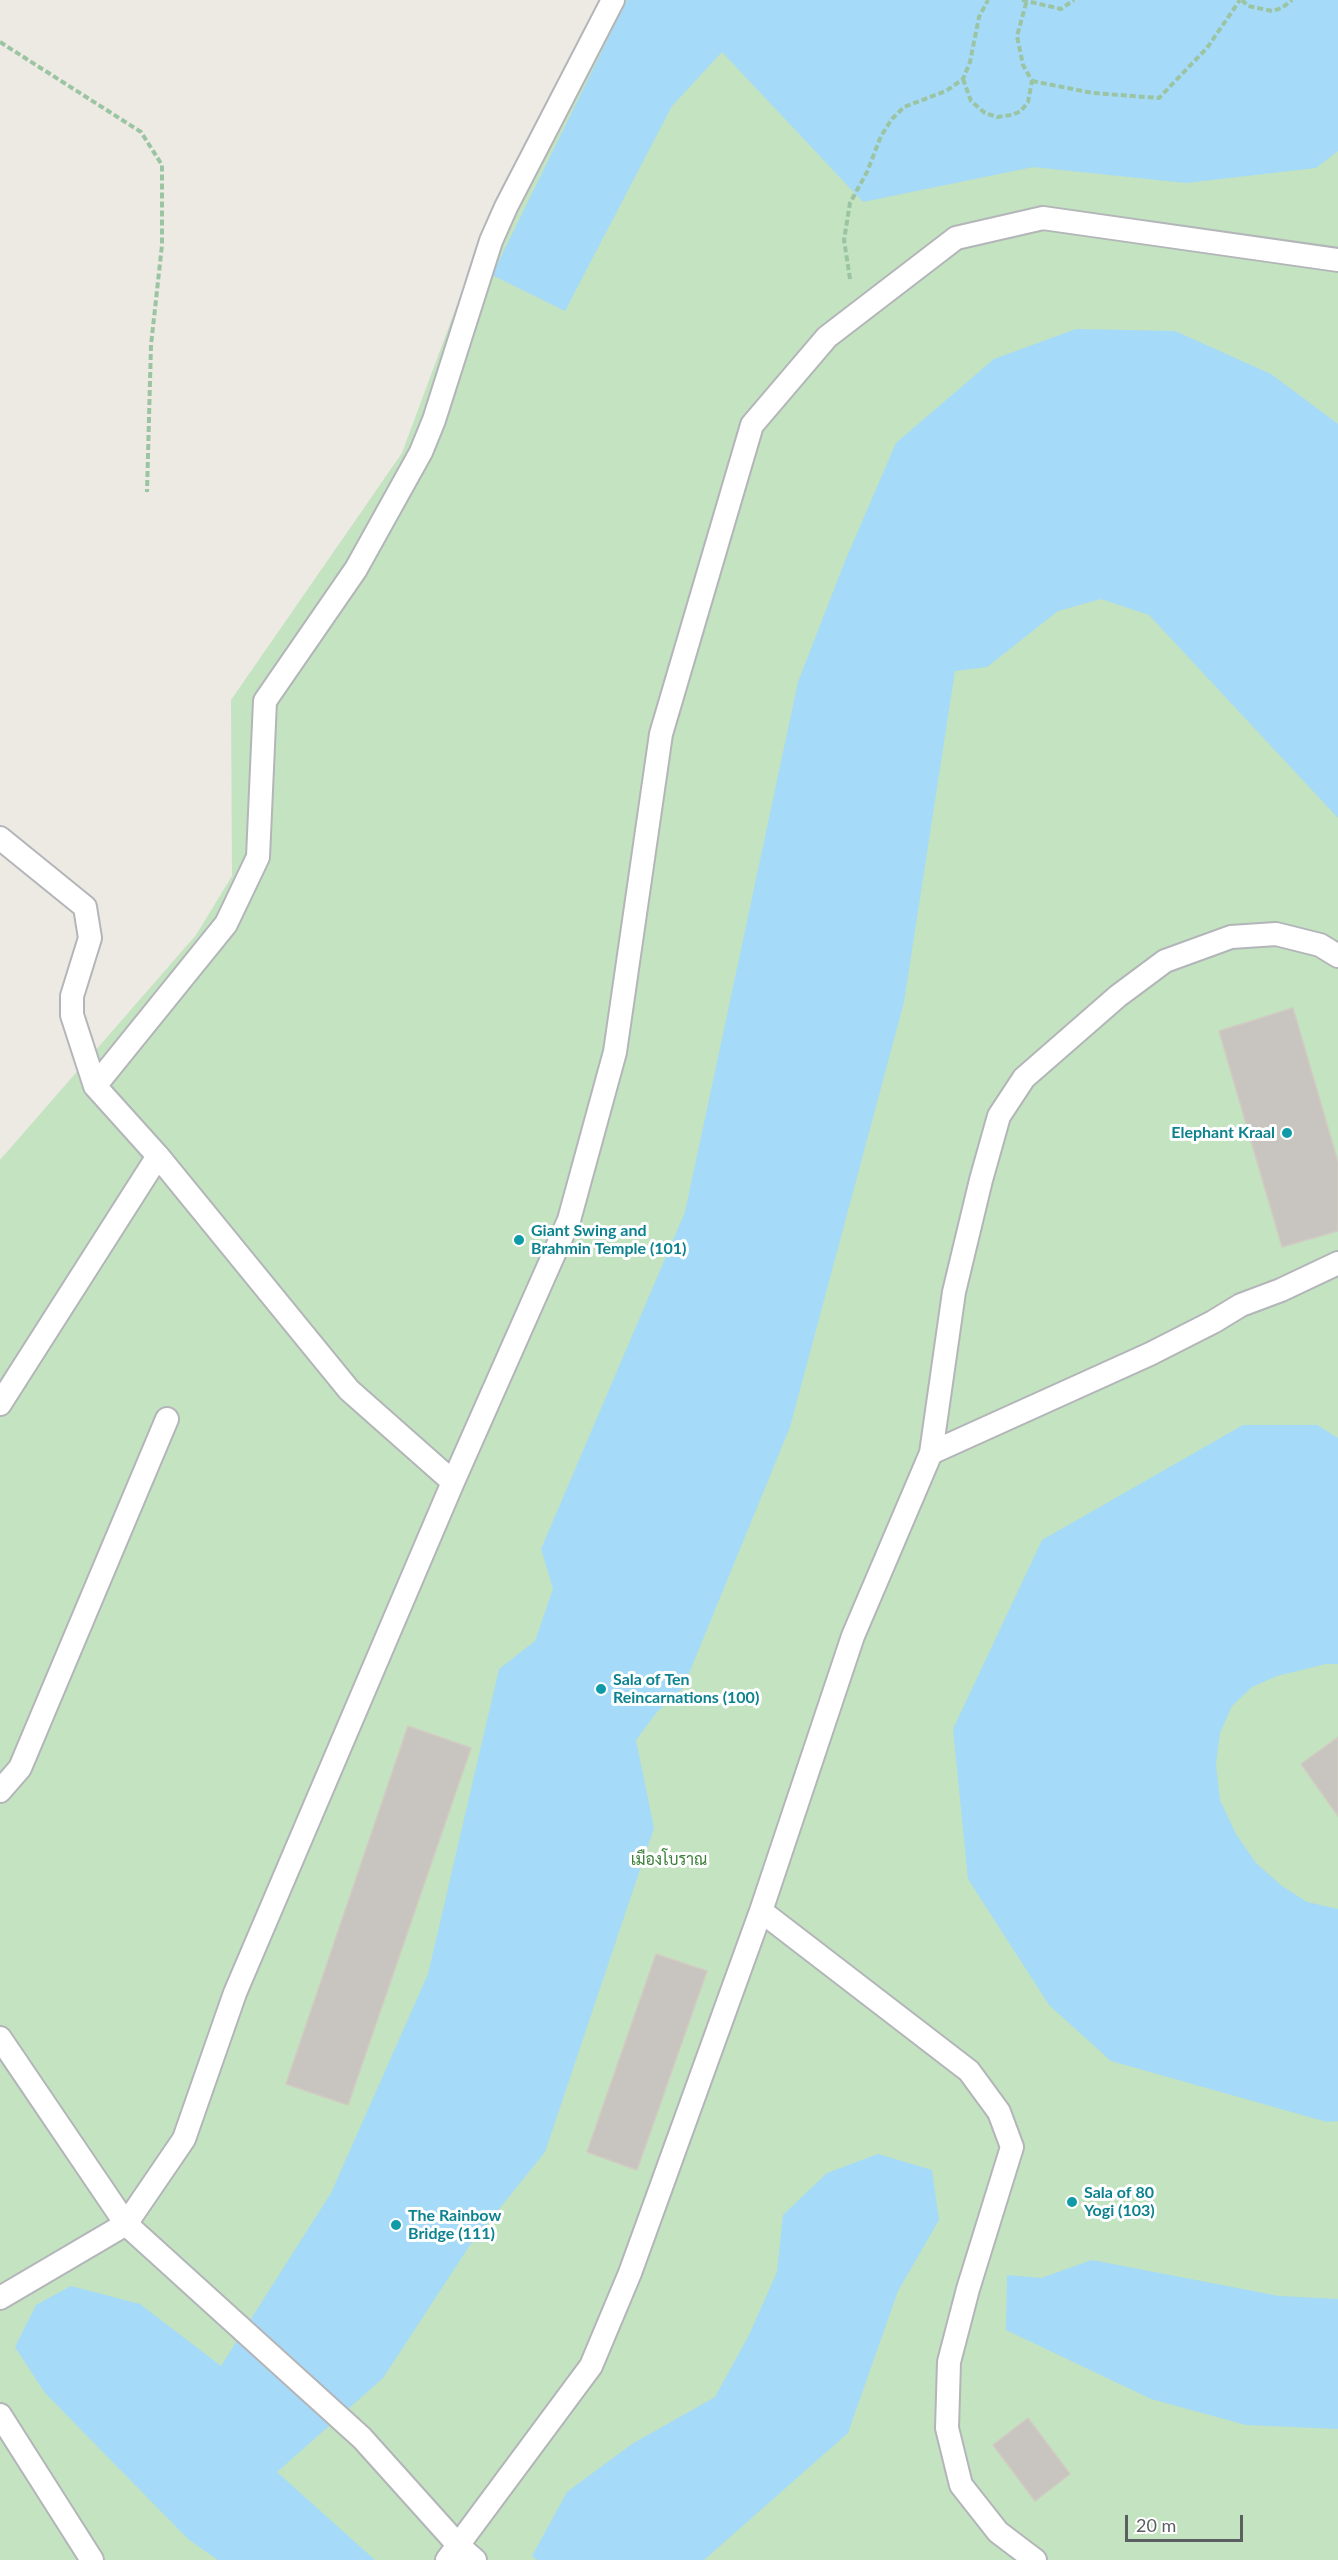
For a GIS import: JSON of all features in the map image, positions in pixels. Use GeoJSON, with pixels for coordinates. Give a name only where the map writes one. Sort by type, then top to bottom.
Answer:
{"type":"FeatureCollection","features":[{"type":"Feature","properties":{"kind":"lane"},"geometry":{"type":"LineString","coordinates":[[95,1086],[226,924],[258,856],[265,701],[356,569],[422,452],[491,241],[506,207],[614,0]]}},
{"type":"Feature","properties":{"kind":"lane"},"geometry":{"type":"LineString","coordinates":[[0,2298],[126,2224],[184,2139],[235,1992],[453,1482],[569,1220],[615,1052],[662,734],[752,425],[827,337],[956,238],[1043,218],[1338,260]]}},
{"type":"Feature","properties":{"kind":"lane"},"geometry":{"type":"LineString","coordinates":[[0,838],[85,907],[90,938],[72,996],[72,1015],[95,1086],[158,1156],[349,1390],[453,1482]]}},
{"type":"Feature","properties":{"kind":"lane"},"geometry":{"type":"LineString","coordinates":[[0,2038],[126,2224],[362,2438],[460,2555],[591,2366],[630,2273],[761,1911],[853,1636],[931,1453],[954,1292],[999,1116],[1024,1078],[1119,996],[1165,961],[1231,937],[1276,934],[1320,945],[1338,956]]}},
{"type":"Feature","properties":{"kind":"lane"},"geometry":{"type":"LineString","coordinates":[[0,1404],[158,1156]]}},
{"type":"Feature","properties":{"kind":"lane"},"geometry":{"type":"LineString","coordinates":[[931,1453],[1150,1354],[1241,1305],[1281,1290],[1338,1263]]}},
{"type":"Feature","properties":{"kind":"lane"},"geometry":{"type":"LineString","coordinates":[[0,1791],[20,1768],[167,1419]]}},
{"type":"Feature","properties":{"kind":"lane"},"geometry":{"type":"LineString","coordinates":[[761,1911],[969,2071],[999,2112],[1012,2147],[968,2289],[949,2362],[947,2428],[961,2485],[998,2532],[1035,2560]]}},
{"type":"Feature","properties":{"kind":"lane"},"geometry":{"type":"LineString","coordinates":[[0,2415],[92,2560]]}},
{"type":"Feature","properties":{"kind":"path"},"geometry":{"type":"LineString","coordinates":[[844,240],[850,203],[867,172],[881,136],[892,119],[904,107],[946,91],[963,80],[970,62],[979,17],[988,0]]}},
{"type":"Feature","properties":{"kind":"path"},"geometry":{"type":"LineString","coordinates":[[963,80],[971,101],[985,113],[997,117],[1021,111],[1028,102],[1032,81],[1023,65],[1017,36],[1025,0],[1061,9],[1074,0]]}},
{"type":"Feature","properties":{"kind":"path"},"geometry":{"type":"LineString","coordinates":[[1032,81],[1093,93],[1159,98],[1207,48],[1241,0],[1248,6],[1272,11],[1282,8],[1292,0]]}},
{"type":"Feature","properties":{"kind":"path"},"geometry":{"type":"LineString","coordinates":[[0,42],[141,132],[162,165],[162,245],[151,345],[147,492]]}},
{"type":"Feature","properties":{"kind":"green space","name":"เมืองโบราณ"},"geometry":{"type":"Polygon","coordinates":[[[600,0],[1338,0],[1338,2560],[0,2560],[0,1160],[196,935],[232,876],[231,700],[402,453],[490,216],[600,0]]]}},
{"type":"Feature","properties":{"kind":"water"},"geometry":{"type":"Polygon","coordinates":[[[627,0],[1338,0],[1338,151],[1316,168],[1186,183],[1033,167],[863,202],[722,52],[672,106],[565,311],[492,275],[627,0]]]}},
{"type":"Feature","properties":{"kind":"water"},"geometry":{"type":"Polygon","coordinates":[[[1076,329],[1175,331],[1271,374],[1338,424],[1338,818],[1149,615],[1101,599],[1058,611],[987,667],[955,671],[904,1002],[790,1427],[683,1688],[656,1713],[636,1740],[654,1828],[545,2152],[470,2245],[383,2378],[277,2472],[375,2560],[218,2560],[188,2539],[45,2393],[15,2347],[36,2305],[71,2286],[140,2304],[221,2366],[331,2193],[428,1974],[499,1669],[535,1641],[553,1589],[541,1549],[685,1212],[798,682],[845,561],[896,443],[994,359],[1076,329]]]}},
{"type":"Feature","properties":{"kind":"water"},"geometry":{"type":"Polygon","coordinates":[[[1243,1425],[1317,1425],[1338,1438],[1338,1664],[1326,1664],[1277,1676],[1252,1687],[1232,1706],[1220,1733],[1216,1764],[1220,1800],[1236,1834],[1256,1863],[1282,1886],[1307,1902],[1338,1909],[1338,2121],[1327,2122],[1111,2061],[1049,2005],[968,1879],[953,1729],[1042,1540],[1243,1425]]]}},
{"type":"Feature","properties":{"kind":"water"},"geometry":{"type":"Polygon","coordinates":[[[878,2154],[932,2170],[939,2220],[898,2291],[848,2433],[704,2560],[537,2560],[532,2556],[567,2492],[632,2444],[715,2397],[749,2335],[777,2272],[783,2215],[827,2173],[878,2154]]]}},
{"type":"Feature","properties":{"kind":"water"},"geometry":{"type":"Polygon","coordinates":[[[1092,2260],[1279,2296],[1338,2299],[1338,2429],[1246,2425],[1151,2399],[1006,2330],[1007,2275],[1041,2278],[1092,2260]]]}},
{"type":"Feature","properties":{"kind":"building"},"geometry":{"type":"Polygon","coordinates":[[[1293,1008],[1338,1162],[1338,1231],[1282,1247],[1219,1031],[1293,1008]]]}},
{"type":"Feature","properties":{"kind":"building"},"geometry":{"type":"Polygon","coordinates":[[[408,1726],[471,1748],[348,2105],[286,2084],[408,1726]]]}},
{"type":"Feature","properties":{"kind":"building"},"geometry":{"type":"Polygon","coordinates":[[[1338,1737],[1338,1816],[1301,1764],[1338,1737]]]}},
{"type":"Feature","properties":{"kind":"building"},"geometry":{"type":"Polygon","coordinates":[[[656,1954],[707,1971],[637,2170],[587,2152],[656,1954]]]}},
{"type":"Feature","properties":{"kind":"building"},"geometry":{"type":"Polygon","coordinates":[[[1028,2418],[1070,2474],[1035,2501],[993,2445],[1028,2418]]]}},
{"type":"Feature","properties":{"kind":"place","name":"Elephant Kraal"},"geometry":{"type":"Point","coordinates":[1287,1133]}},
{"type":"Feature","properties":{"kind":"place","name":"Giant Swing and Brahmin Temple (101)"},"geometry":{"type":"Point","coordinates":[519,1240]}},
{"type":"Feature","properties":{"kind":"place","name":"Sala of Ten Reincarnations (100)"},"geometry":{"type":"Point","coordinates":[601,1689]}},
{"type":"Feature","properties":{"kind":"place","name":"Sala of 80 Yogi (103)"},"geometry":{"type":"Point","coordinates":[1072,2202]}},
{"type":"Feature","properties":{"kind":"place","name":"The Rainbow Bridge (111)"},"geometry":{"type":"Point","coordinates":[396,2225]}}]}
